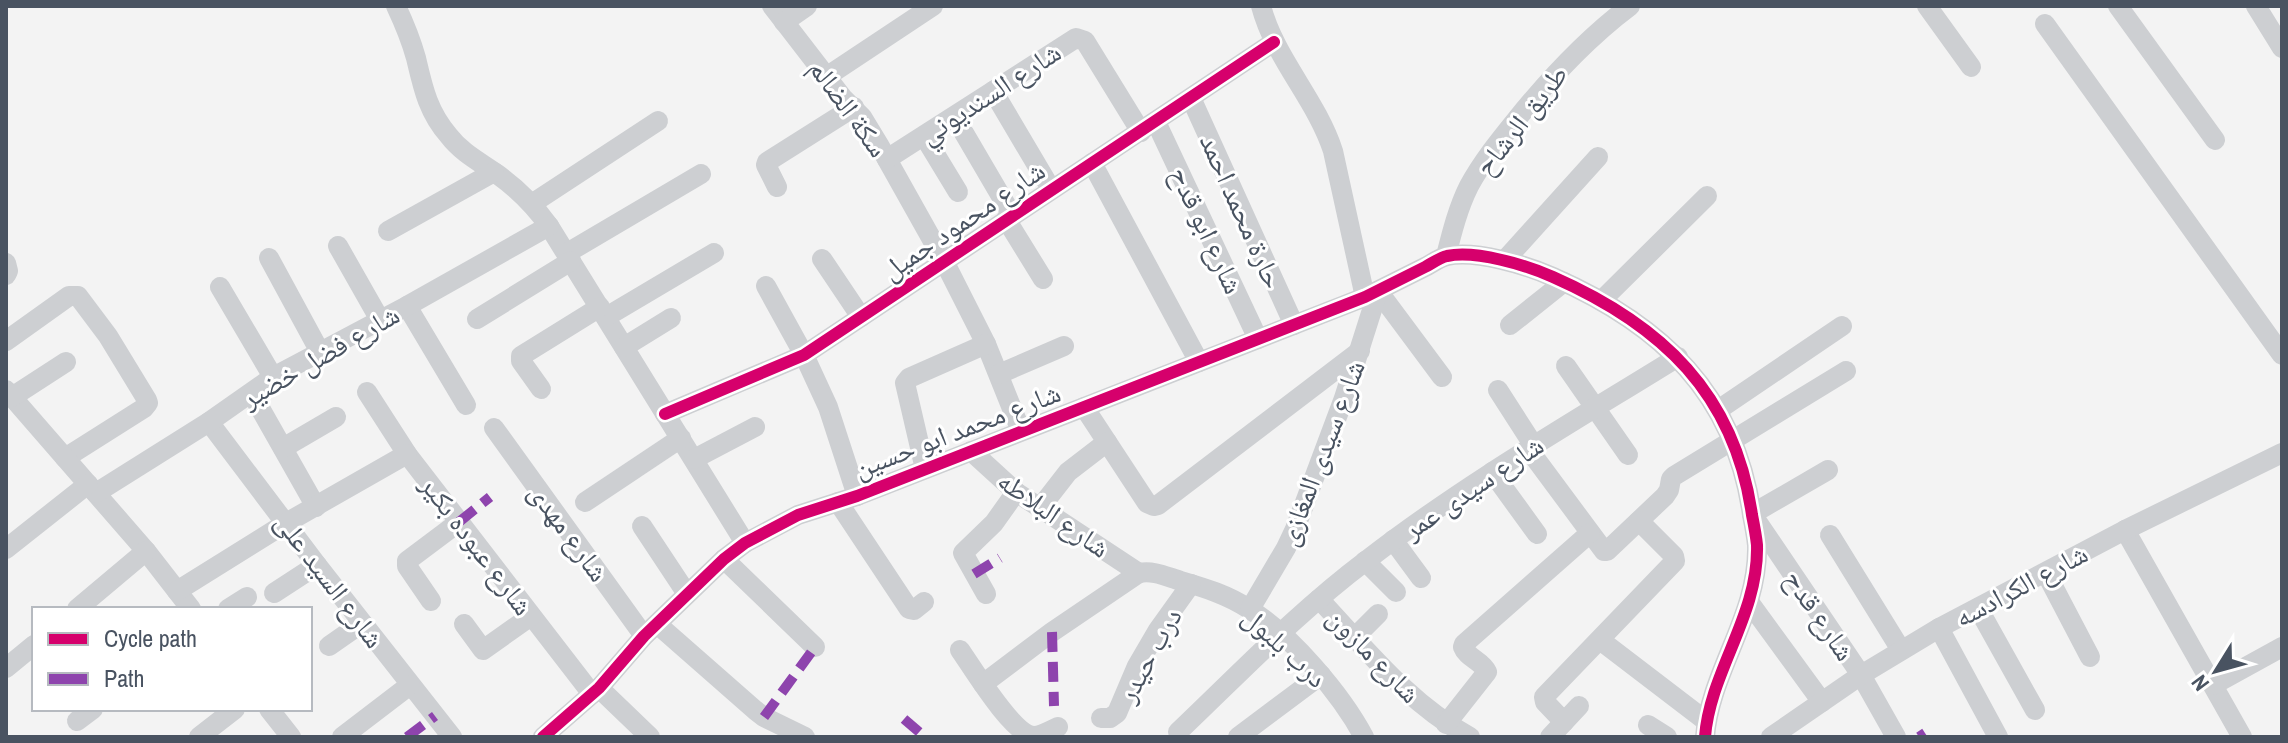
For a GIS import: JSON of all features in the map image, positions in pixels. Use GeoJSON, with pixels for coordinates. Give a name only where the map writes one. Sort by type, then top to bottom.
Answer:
{"type":"FeatureCollection","features":[{"type":"Feature","properties":{"kind":"street"},"geometry":{"type":"LineString","coordinates":[[396,6],[416,57],[421,86],[432,112],[448,136],[469,156],[533,203],[745,543]]}},
{"type":"Feature","properties":{"kind":"street"},"geometry":{"type":"LineString","coordinates":[[778,14],[807,6]]}},
{"type":"Feature","properties":{"kind":"street"},"geometry":{"type":"LineString","coordinates":[[826,77],[933,6]]}},
{"type":"Feature","properties":{"kind":"street"},"geometry":{"type":"LineString","coordinates":[[1261,6],[1266,27],[1326,128],[1372,294],[1442,377]]}},
{"type":"Feature","properties":{"kind":"street","name":"طريق الرشاح"},"geometry":{"type":"LineString","coordinates":[[1446,256],[1468,188],[1486,157],[1574,53],[1600,28],[1630,6]]}},
{"type":"Feature","properties":{"kind":"street"},"geometry":{"type":"LineString","coordinates":[[1927,6],[1971,67]]}},
{"type":"Feature","properties":{"kind":"street"},"geometry":{"type":"LineString","coordinates":[[2118,6],[2215,140]]}},
{"type":"Feature","properties":{"kind":"street"},"geometry":{"type":"LineString","coordinates":[[2256,6],[2282,48]]}},
{"type":"Feature","properties":{"kind":"street","name":"سكة الضالم"},"geometry":{"type":"LineString","coordinates":[[778,14],[843,98],[862,117],[887,159],[986,344],[1021,431]]}},
{"type":"Feature","properties":{"kind":"street"},"geometry":{"type":"LineString","coordinates":[[2045,24],[2282,355]]}},
{"type":"Feature","properties":{"kind":"street","name":"شارع السنديوني"},"geometry":{"type":"LineString","coordinates":[[887,159],[1081,38],[1148,127]]}},
{"type":"Feature","properties":{"kind":"street","name":"شارع محمود جميل"},"geometry":{"type":"LineString","coordinates":[[665,414],[804,355],[1274,42]]}},
{"type":"Feature","properties":{"kind":"street"},"geometry":{"type":"LineString","coordinates":[[993,91],[1051,189]]}},
{"type":"Feature","properties":{"kind":"street","name":"حارة محمد احمد"},"geometry":{"type":"LineString","coordinates":[[1191,98],[1294,325]]}},
{"type":"Feature","properties":{"kind":"street"},"geometry":{"type":"LineString","coordinates":[[777,187],[767,162],[854,107]]}},
{"type":"Feature","properties":{"kind":"street"},"geometry":{"type":"LineString","coordinates":[[533,203],[658,121]]}},
{"type":"Feature","properties":{"kind":"street","name":"شارع ابو قدح"},"geometry":{"type":"LineString","coordinates":[[1148,127],[1258,339]]}},
{"type":"Feature","properties":{"kind":"street"},"geometry":{"type":"LineString","coordinates":[[964,133],[1043,279]]}},
{"type":"Feature","properties":{"kind":"street"},"geometry":{"type":"LineString","coordinates":[[924,136],[958,192]]}},
{"type":"Feature","properties":{"kind":"street"},"geometry":{"type":"LineString","coordinates":[[1505,260],[1598,157]]}},
{"type":"Feature","properties":{"kind":"street"},"geometry":{"type":"LineString","coordinates":[[1092,163],[1199,362]]}},
{"type":"Feature","properties":{"kind":"street"},"geometry":{"type":"LineString","coordinates":[[388,231],[494,172]]}},
{"type":"Feature","properties":{"kind":"street"},"geometry":{"type":"LineString","coordinates":[[477,319],[701,174]]}},
{"type":"Feature","properties":{"kind":"street"},"geometry":{"type":"LineString","coordinates":[[1601,301],[1707,196]]}},
{"type":"Feature","properties":{"kind":"street","name":"شارع فضل خضير"},"geometry":{"type":"LineString","coordinates":[[6,549],[92,489],[209,422],[273,377],[549,226]]}},
{"type":"Feature","properties":{"kind":"street"},"geometry":{"type":"LineString","coordinates":[[338,246],[380,320]]}},
{"type":"Feature","properties":{"kind":"street"},"geometry":{"type":"LineString","coordinates":[[541,389],[521,361],[521,356],[714,253]]}},
{"type":"Feature","properties":{"kind":"street"},"geometry":{"type":"LineString","coordinates":[[1446,256],[1505,260],[1536,269],[1601,301],[1643,328],[1678,357],[1701,384],[1734,441],[1752,514],[1757,544],[1756,573],[1733,649],[1715,692],[1706,729],[1600,640]]}},
{"type":"Feature","properties":{"kind":"street","name":"شارع محمد ابو حسين"},"geometry":{"type":"LineString","coordinates":[[543,737],[595,691],[687,594],[745,543],[798,515],[848,499],[1372,294],[1446,256]]}},
{"type":"Feature","properties":{"kind":"street"},"geometry":{"type":"LineString","coordinates":[[269,258],[320,352]]}},
{"type":"Feature","properties":{"kind":"street"},"geometry":{"type":"LineString","coordinates":[[822,259],[861,317]]}},
{"type":"Feature","properties":{"kind":"street"},"geometry":{"type":"LineString","coordinates":[[6,263],[6,275]]}},
{"type":"Feature","properties":{"kind":"street"},"geometry":{"type":"LineString","coordinates":[[1510,325],[1564,282]]}},
{"type":"Feature","properties":{"kind":"street"},"geometry":{"type":"LineString","coordinates":[[766,286],[828,407],[848,499],[909,609],[914,610],[924,602]]}},
{"type":"Feature","properties":{"kind":"street"},"geometry":{"type":"LineString","coordinates":[[220,287],[273,377]]}},
{"type":"Feature","properties":{"kind":"street","name":"شارع سيدى المغازى"},"geometry":{"type":"LineString","coordinates":[[1250,609],[1286,548],[1360,351],[1372,294]]}},
{"type":"Feature","properties":{"kind":"street"},"geometry":{"type":"LineString","coordinates":[[6,341],[69,296],[78,296],[108,336],[147,400],[147,406],[65,458]]}},
{"type":"Feature","properties":{"kind":"street"},"geometry":{"type":"LineString","coordinates":[[407,306],[466,405]]}},
{"type":"Feature","properties":{"kind":"street"},"geometry":{"type":"LineString","coordinates":[[624,347],[671,318]]}},
{"type":"Feature","properties":{"kind":"street"},"geometry":{"type":"LineString","coordinates":[[1718,410],[1842,326]]}},
{"type":"Feature","properties":{"kind":"street"},"geometry":{"type":"LineString","coordinates":[[925,469],[905,383],[909,378],[986,344]]}},
{"type":"Feature","properties":{"kind":"street"},"geometry":{"type":"LineString","coordinates":[[999,374],[1064,346]]}},
{"type":"Feature","properties":{"kind":"street"},"geometry":{"type":"LineString","coordinates":[[1084,407],[1147,503],[1154,506],[1360,351]]}},
{"type":"Feature","properties":{"kind":"street","name":"شارع سيدى عمر"},"geometry":{"type":"LineString","coordinates":[[1178,732],[1319,599],[1393,540],[1492,472],[1678,357]]}},
{"type":"Feature","properties":{"kind":"street"},"geometry":{"type":"LineString","coordinates":[[66,362],[9,394],[146,551],[189,607]]}},
{"type":"Feature","properties":{"kind":"street"},"geometry":{"type":"LineString","coordinates":[[1566,366],[1628,455]]}},
{"type":"Feature","properties":{"kind":"street"},"geometry":{"type":"LineString","coordinates":[[1498,390],[1532,448],[1590,533],[1607,551],[1668,493],[1674,476],[1846,371]]}},
{"type":"Feature","properties":{"kind":"street","name":"شارع عبوده بكير"},"geometry":{"type":"LineString","coordinates":[[367,392],[407,454],[531,616],[595,691],[650,737]]}},
{"type":"Feature","properties":{"kind":"street"},"geometry":{"type":"LineString","coordinates":[[252,394],[316,507]]}},
{"type":"Feature","properties":{"kind":"street"},"geometry":{"type":"LineString","coordinates":[[283,448],[336,417]]}},
{"type":"Feature","properties":{"kind":"street","name":"شارع السيد على"},"geometry":{"type":"LineString","coordinates":[[209,422],[452,737]]}},
{"type":"Feature","properties":{"kind":"street"},"geometry":{"type":"LineString","coordinates":[[694,459],[755,427]]}},
{"type":"Feature","properties":{"kind":"street","name":"شارع مهدى"},"geometry":{"type":"LineString","coordinates":[[494,428],[650,630],[764,717],[805,737]]}},
{"type":"Feature","properties":{"kind":"street"},"geometry":{"type":"LineString","coordinates":[[585,502],[681,438]]}},
{"type":"Feature","properties":{"kind":"street"},"geometry":{"type":"LineString","coordinates":[[1040,508],[1068,472],[1107,442]]}},
{"type":"Feature","properties":{"kind":"street","name":"شارع البلاطه"},"geometry":{"type":"LineString","coordinates":[[971,451],[1016,492],[1139,573]]}},
{"type":"Feature","properties":{"kind":"street","name":"شارع الكرادسه"},"geometry":{"type":"LineString","coordinates":[[1771,737],[1799,729],[1822,702],[1939,628],[2125,530],[2282,453]]}},
{"type":"Feature","properties":{"kind":"street"},"geometry":{"type":"LineString","coordinates":[[177,591],[286,523],[407,454]]}},
{"type":"Feature","properties":{"kind":"street"},"geometry":{"type":"LineString","coordinates":[[1752,514],[1828,470]]}},
{"type":"Feature","properties":{"kind":"street"},"geometry":{"type":"LineString","coordinates":[[1492,472],[1537,534]]}},
{"type":"Feature","properties":{"kind":"street"},"geometry":{"type":"LineString","coordinates":[[986,594],[963,553],[994,523],[1016,492]]}},
{"type":"Feature","properties":{"kind":"street","name":"شارع قدح"},"geometry":{"type":"LineString","coordinates":[[1752,514],[1861,675],[1896,737]]}},
{"type":"Feature","properties":{"kind":"street"},"geometry":{"type":"LineString","coordinates":[[1564,722],[1543,699],[1675,561],[1674,556],[1639,521]]}},
{"type":"Feature","properties":{"kind":"street"},"geometry":{"type":"LineString","coordinates":[[431,601],[407,566],[407,561],[459,522]]}},
{"type":"Feature","properties":{"kind":"street"},"geometry":{"type":"LineString","coordinates":[[642,526],[687,594]]}},
{"type":"Feature","properties":{"kind":"street"},"geometry":{"type":"LineString","coordinates":[[2125,530],[2242,737]]}},
{"type":"Feature","properties":{"kind":"street"},"geometry":{"type":"LineString","coordinates":[[1446,724],[1487,672],[1465,652],[1464,644],[1590,533]]}},
{"type":"Feature","properties":{"kind":"street"},"geometry":{"type":"LineString","coordinates":[[1830,535],[1901,650]]}},
{"type":"Feature","properties":{"kind":"street"},"geometry":{"type":"LineString","coordinates":[[1393,540],[1421,578]]}},
{"type":"Feature","properties":{"kind":"street"},"geometry":{"type":"LineString","coordinates":[[79,607],[146,551]]}},
{"type":"Feature","properties":{"kind":"street"},"geometry":{"type":"LineString","coordinates":[[724,559],[815,647]]}},
{"type":"Feature","properties":{"kind":"street"},"geometry":{"type":"LineString","coordinates":[[1365,561],[1396,592]]}},
{"type":"Feature","properties":{"kind":"street"},"geometry":{"type":"LineString","coordinates":[[274,593],[317,565]]}},
{"type":"Feature","properties":{"kind":"street"},"geometry":{"type":"LineString","coordinates":[[983,684],[1139,573]]}},
{"type":"Feature","properties":{"kind":"street","name":"درب بلبول"},"geometry":{"type":"LineString","coordinates":[[1139,573],[1156,573],[1222,594],[1250,609],[1321,675],[1364,737]]}},
{"type":"Feature","properties":{"kind":"street"},"geometry":{"type":"LineString","coordinates":[[2046,573],[2090,657]]}},
{"type":"Feature","properties":{"kind":"street","name":"درب حيدر"},"geometry":{"type":"LineString","coordinates":[[1101,718],[1110,718],[1117,713],[1137,666],[1191,584]]}},
{"type":"Feature","properties":{"kind":"street"},"geometry":{"type":"LineString","coordinates":[[231,607],[247,597]]}},
{"type":"Feature","properties":{"kind":"street","name":"شارع مازون"},"geometry":{"type":"LineString","coordinates":[[1319,599],[1410,696],[1446,724],[1470,737]]}},
{"type":"Feature","properties":{"kind":"street"},"geometry":{"type":"LineString","coordinates":[[1749,602],[1822,702]]}},
{"type":"Feature","properties":{"kind":"street"},"geometry":{"type":"LineString","coordinates":[[1978,608],[2035,710]]}},
{"type":"Feature","properties":{"kind":"street"},"geometry":{"type":"LineString","coordinates":[[1355,637],[1378,614]]}},
{"type":"Feature","properties":{"kind":"street"},"geometry":{"type":"LineString","coordinates":[[464,624],[483,650],[531,616]]}},
{"type":"Feature","properties":{"kind":"street"},"geometry":{"type":"LineString","coordinates":[[329,646],[362,623]]}},
{"type":"Feature","properties":{"kind":"street"},"geometry":{"type":"LineString","coordinates":[[1939,628],[1998,737]]}},
{"type":"Feature","properties":{"kind":"street"},"geometry":{"type":"LineString","coordinates":[[6,668],[32,647]]}},
{"type":"Feature","properties":{"kind":"street"},"geometry":{"type":"LineString","coordinates":[[960,650],[1016,726],[1035,736],[1058,727]]}},
{"type":"Feature","properties":{"kind":"street"},"geometry":{"type":"LineString","coordinates":[[2213,685],[2279,656]]}},
{"type":"Feature","properties":{"kind":"street"},"geometry":{"type":"LineString","coordinates":[[1238,737],[1321,675]]}},
{"type":"Feature","properties":{"kind":"street"},"geometry":{"type":"LineString","coordinates":[[342,737],[410,685]]}},
{"type":"Feature","properties":{"kind":"street"},"geometry":{"type":"LineString","coordinates":[[199,737],[232,711]]}},
{"type":"Feature","properties":{"kind":"street"},"geometry":{"type":"LineString","coordinates":[[271,711],[291,737]]}},
{"type":"Feature","properties":{"kind":"street"},"geometry":{"type":"LineString","coordinates":[[1648,725],[1667,737]]}},
{"type":"Feature","properties":{"kind":"marked path"},"geometry":{"type":"LineString","coordinates":[[459,522],[490,497]]}},
{"type":"Feature","properties":{"kind":"marked path"},"geometry":{"type":"LineString","coordinates":[[974,574],[1000,558]]}},
{"type":"Feature","properties":{"kind":"marked path"},"geometry":{"type":"LineString","coordinates":[[1052,632],[1054,706]]}},
{"type":"Feature","properties":{"kind":"marked path"},"geometry":{"type":"LineString","coordinates":[[764,717],[815,647]]}},
{"type":"Feature","properties":{"kind":"marked path"},"geometry":{"type":"LineString","coordinates":[[407,737],[435,716]]}},
{"type":"Feature","properties":{"kind":"marked path"},"geometry":{"type":"LineString","coordinates":[[904,719],[925,737]]}},
{"type":"Feature","properties":{"kind":"marked path"},"geometry":{"type":"LineString","coordinates":[[1919,737],[1925,733]]}},
{"type":"Feature","properties":{"kind":"cycle path"},"geometry":{"type":"LineString","coordinates":[[665,414],[804,355],[1274,42]]}},
{"type":"Feature","properties":{"kind":"cycle path"},"geometry":{"type":"LineString","coordinates":[[543,737],[599,688],[644,636],[724,559],[745,543],[798,515],[857,496],[1365,297],[1441,258],[1459,255],[1501,260],[1542,272],[1628,317],[1659,341],[1687,369],[1710,399],[1729,434],[1743,472],[1753,522],[1757,545],[1756,571],[1743,619],[1716,689],[1705,737]]}}]}
